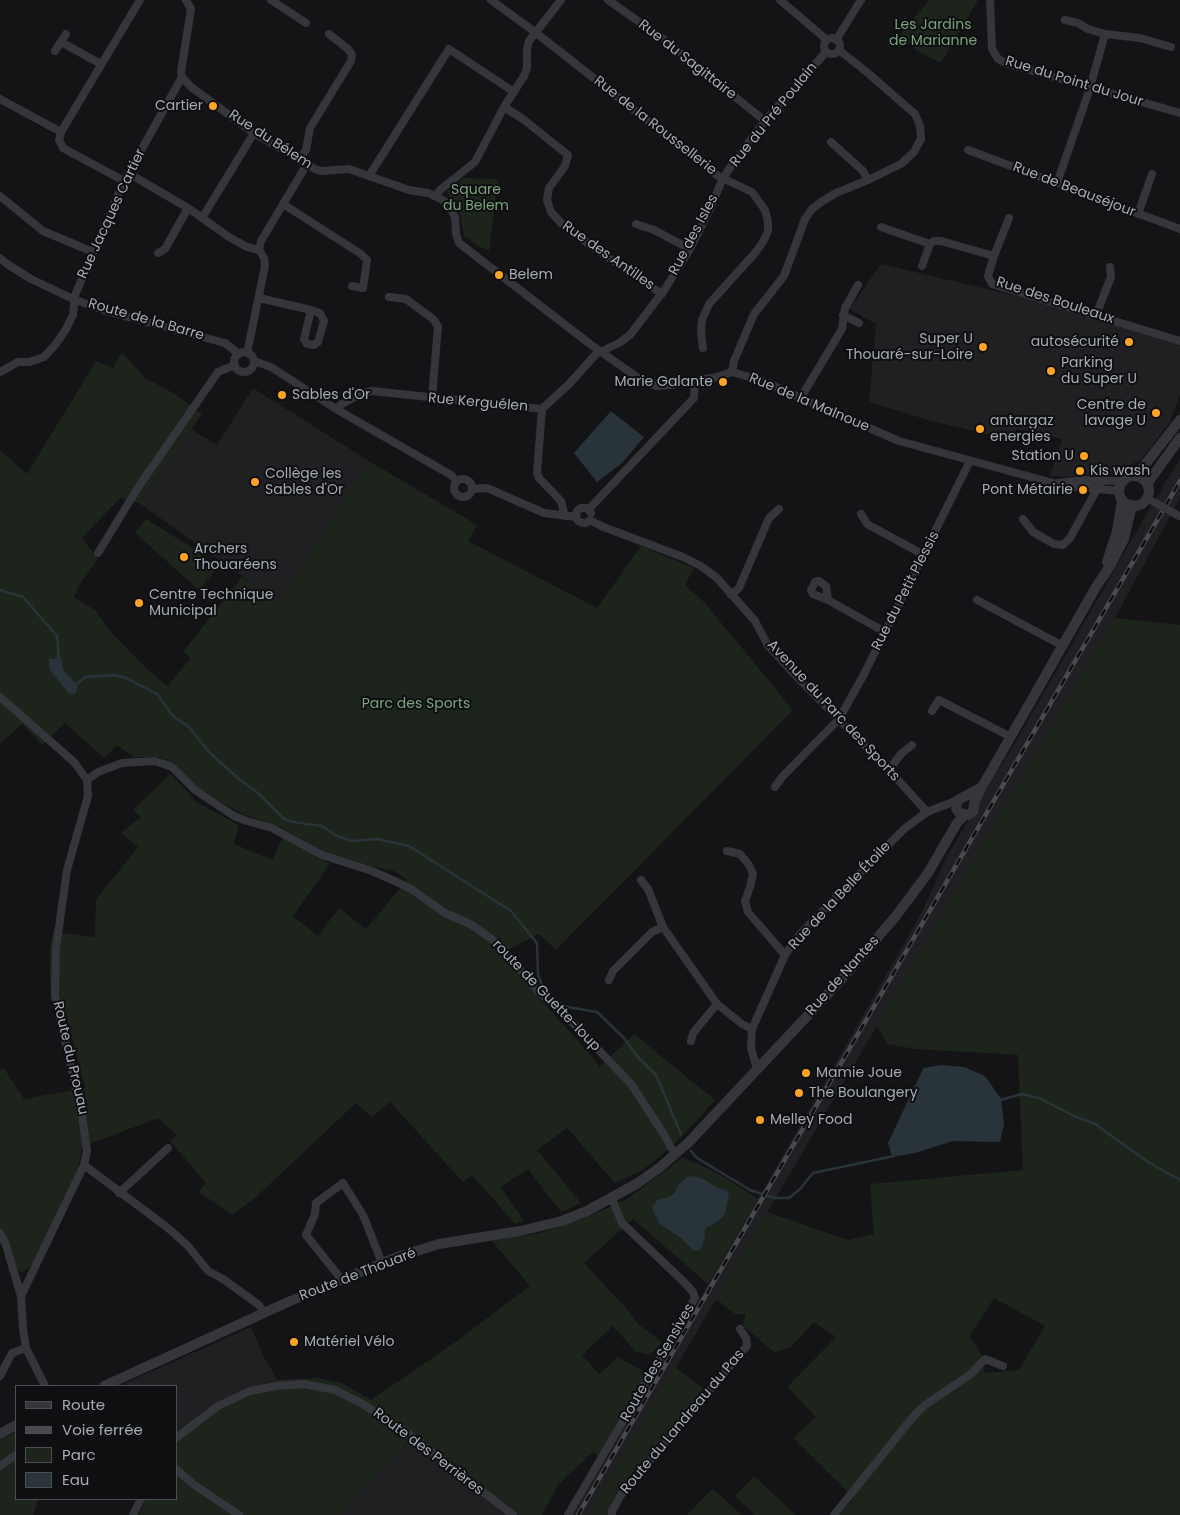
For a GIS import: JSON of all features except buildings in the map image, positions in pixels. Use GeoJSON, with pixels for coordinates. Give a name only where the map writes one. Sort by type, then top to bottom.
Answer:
{"type":"FeatureCollection","features":[{"type":"Feature","properties":{"kind":"street"},"geometry":{"type":"LineString","coordinates":[[124,181],[63,148],[59,140],[60,132],[140,0]]}},
{"type":"Feature","properties":{"kind":"street"},"geometry":{"type":"LineString","coordinates":[[182,77],[181,72],[191,10],[190,4],[186,0]]}},
{"type":"Feature","properties":{"kind":"street"},"geometry":{"type":"LineString","coordinates":[[271,0],[306,23]]}},
{"type":"Feature","properties":{"kind":"street","name":"Rue de la Roussellerie"},"geometry":{"type":"LineString","coordinates":[[491,0],[723,178],[752,192],[765,210],[768,231],[763,242],[709,304],[702,320],[701,332],[704,348]]}},
{"type":"Feature","properties":{"kind":"street"},"geometry":{"type":"LineString","coordinates":[[560,0],[529,42],[527,68],[524,76],[504,107],[475,162],[440,190],[436,196],[449,205],[455,217],[457,240],[459,243],[601,352],[641,380],[656,386],[695,381],[694,398],[589,510]]}},
{"type":"Feature","properties":{"kind":"street","name":"Rue du Sagittaire"},"geometry":{"type":"LineString","coordinates":[[608,0],[662,38],[765,120]]}},
{"type":"Feature","properties":{"kind":"street"},"geometry":{"type":"LineString","coordinates":[[780,0],[827,40]]}},
{"type":"Feature","properties":{"kind":"street"},"geometry":{"type":"LineString","coordinates":[[836,40],[862,0]]}},
{"type":"Feature","properties":{"kind":"street","name":"Rue du Point du Jour"},"geometry":{"type":"LineString","coordinates":[[990,0],[992,49],[998,59],[1008,64],[1180,113]]}},
{"type":"Feature","properties":{"kind":"street"},"geometry":{"type":"LineString","coordinates":[[1065,20],[1105,34],[1140,38],[1171,47]]}},
{"type":"Feature","properties":{"kind":"street"},"geometry":{"type":"LineString","coordinates":[[55,51],[66,34]]}},
{"type":"Feature","properties":{"kind":"street"},"geometry":{"type":"LineString","coordinates":[[299,159],[306,150],[310,128],[351,61],[352,55],[348,49],[329,34]]}},
{"type":"Feature","properties":{"kind":"street"},"geometry":{"type":"LineString","coordinates":[[1057,183],[1090,88],[1105,34]]}},
{"type":"Feature","properties":{"kind":"street"},"geometry":{"type":"LineString","coordinates":[[831,38],[836,40],[840,46],[838,50],[833,54],[826,52],[824,45],[827,40],[831,38]]}},
{"type":"Feature","properties":{"kind":"street"},"geometry":{"type":"LineString","coordinates":[[61,42],[101,64]]}},
{"type":"Feature","properties":{"kind":"street"},"geometry":{"type":"LineString","coordinates":[[369,176],[449,49],[514,92]]}},
{"type":"Feature","properties":{"kind":"street"},"geometry":{"type":"LineString","coordinates":[[732,372],[734,361],[754,314],[784,276],[805,219],[812,209],[836,193],[901,164],[914,152],[921,139],[920,126],[915,114],[870,74],[838,50]]}},
{"type":"Feature","properties":{"kind":"street","name":"Rue du Pré Poulain"},"geometry":{"type":"LineString","coordinates":[[723,178],[765,120],[826,52]]}},
{"type":"Feature","properties":{"kind":"street","name":"Rue du Bélem"},"geometry":{"type":"LineString","coordinates":[[182,77],[191,86],[254,132],[307,164],[322,171],[343,168],[409,190],[436,196]]}},
{"type":"Feature","properties":{"kind":"street","name":"Rue Jacques Cartier"},"geometry":{"type":"LineString","coordinates":[[0,372],[18,362],[29,362],[44,357],[66,329],[73,315],[74,299],[124,181],[182,77]]}},
{"type":"Feature","properties":{"kind":"street"},"geometry":{"type":"LineString","coordinates":[[0,99],[60,132]]}},
{"type":"Feature","properties":{"kind":"street","name":"Rue des Antilles"},"geometry":{"type":"LineString","coordinates":[[504,107],[523,119],[568,155],[565,166],[549,188],[547,200],[551,212],[561,223],[594,248],[662,294]]}},
{"type":"Feature","properties":{"kind":"street"},"geometry":{"type":"LineString","coordinates":[[202,218],[254,132]]}},
{"type":"Feature","properties":{"kind":"street"},"geometry":{"type":"LineString","coordinates":[[831,142],[862,171],[868,180]]}},
{"type":"Feature","properties":{"kind":"street","name":"Rue de Beauséjour"},"geometry":{"type":"LineString","coordinates":[[968,150],[1180,229]]}},
{"type":"Feature","properties":{"kind":"street"},"geometry":{"type":"LineString","coordinates":[[259,250],[261,241],[307,164]]}},
{"type":"Feature","properties":{"kind":"street"},"geometry":{"type":"LineString","coordinates":[[128,173],[188,208],[229,237],[247,247],[259,250],[264,258],[265,266],[243,354],[235,359],[235,365],[239,371],[246,372],[251,369],[254,361]]}},
{"type":"Feature","properties":{"kind":"street"},"geometry":{"type":"LineString","coordinates":[[1138,214],[1152,174]]}},
{"type":"Feature","properties":{"kind":"street","name":"Rue des Isles"},"geometry":{"type":"LineString","coordinates":[[601,352],[630,335],[662,294],[690,249],[723,178]]}},
{"type":"Feature","properties":{"kind":"street"},"geometry":{"type":"LineString","coordinates":[[0,196],[43,231],[93,252]]}},
{"type":"Feature","properties":{"kind":"street"},"geometry":{"type":"LineString","coordinates":[[283,204],[361,254],[366,260],[363,288],[352,286]]}},
{"type":"Feature","properties":{"kind":"street"},"geometry":{"type":"LineString","coordinates":[[158,253],[165,249],[188,208]]}},
{"type":"Feature","properties":{"kind":"street"},"geometry":{"type":"LineString","coordinates":[[994,256],[1009,218]]}},
{"type":"Feature","properties":{"kind":"street"},"geometry":{"type":"LineString","coordinates":[[636,224],[654,230],[690,249]]}},
{"type":"Feature","properties":{"kind":"street","name":"Rue des Bouleaux"},"geometry":{"type":"LineString","coordinates":[[881,227],[930,244],[941,240],[994,256],[988,276],[992,284],[1180,341]]}},
{"type":"Feature","properties":{"kind":"street"},"geometry":{"type":"LineString","coordinates":[[922,266],[930,244]]}},
{"type":"Feature","properties":{"kind":"street","name":"Route de la Barre"},"geometry":{"type":"LineString","coordinates":[[0,258],[31,279],[106,312],[225,343],[243,354]]}},
{"type":"Feature","properties":{"kind":"street"},"geometry":{"type":"LineString","coordinates":[[1096,315],[1110,277],[1110,267]]}},
{"type":"Feature","properties":{"kind":"street"},"geometry":{"type":"LineString","coordinates":[[800,399],[842,329],[845,308],[858,285]]}},
{"type":"Feature","properties":{"kind":"street"},"geometry":{"type":"LineString","coordinates":[[388,297],[406,299],[433,319],[438,326],[432,398]]}},
{"type":"Feature","properties":{"kind":"street"},"geometry":{"type":"LineString","coordinates":[[258,298],[311,310]]}},
{"type":"Feature","properties":{"kind":"street"},"geometry":{"type":"LineString","coordinates":[[843,315],[859,323]]}},
{"type":"Feature","properties":{"kind":"street","name":"Rue Kerguélen"},"geometry":{"type":"LineString","coordinates":[[336,409],[362,393],[372,391],[542,409],[569,384],[596,354],[601,352]]}},
{"type":"Feature","properties":{"kind":"street"},"geometry":{"type":"LineString","coordinates":[[243,354],[252,356],[254,361],[271,367],[336,409],[451,475],[457,481]]}},
{"type":"Feature","properties":{"kind":"street"},"geometry":{"type":"LineString","coordinates":[[98,552],[139,486],[218,372],[235,365]]}},
{"type":"Feature","properties":{"kind":"street","name":"Rue de la Malnoue"},"geometry":{"type":"LineString","coordinates":[[695,381],[732,372],[760,380],[899,441],[1064,486],[1122,491]]}},
{"type":"Feature","properties":{"kind":"street"},"geometry":{"type":"LineString","coordinates":[[542,409],[537,473],[539,478],[561,501],[565,516]]}},
{"type":"Feature","properties":{"kind":"street"},"geometry":{"type":"LineString","coordinates":[[1136,476],[1180,420]]}},
{"type":"Feature","properties":{"kind":"street"},"geometry":{"type":"LineString","coordinates":[[1147,484],[1180,438]]}},
{"type":"Feature","properties":{"kind":"street","name":"Rue du Petit Plessis"},"geometry":{"type":"LineString","coordinates":[[775,787],[782,777],[839,719],[885,632],[970,461]]}},
{"type":"Feature","properties":{"kind":"street"},"geometry":{"type":"LineString","coordinates":[[1150,500],[1147,484],[1136,476],[1129,477],[1122,491],[1132,505],[1150,500],[1180,516]]}},
{"type":"Feature","properties":{"kind":"street"},"geometry":{"type":"LineString","coordinates":[[460,479],[466,479],[472,488],[468,495],[463,497],[458,495],[454,489],[457,481],[460,479]]}},
{"type":"Feature","properties":{"kind":"street"},"geometry":{"type":"LineString","coordinates":[[1023,519],[1034,532],[1054,544],[1063,545],[1070,538],[1102,480]]}},
{"type":"Feature","properties":{"kind":"street","name":"Rue de la Malnoue"},"geometry":{"type":"LineString","coordinates":[[1056,484],[1063,481],[1102,480],[1122,491]]}},
{"type":"Feature","properties":{"kind":"street"},"geometry":{"type":"LineString","coordinates":[[472,488],[487,488],[532,509],[544,513],[576,517],[582,523],[586,523],[592,516],[589,510],[584,508],[579,509],[576,517]]}},
{"type":"Feature","properties":{"kind":"street","name":"Rue de Nantes"},"geometry":{"type":"LineString","coordinates":[[1096,587],[1117,531],[1122,491]]}},
{"type":"Feature","properties":{"kind":"street","name":"Rue de Nantes"},"geometry":{"type":"LineString","coordinates":[[958,809],[972,812],[982,787],[1096,587],[1110,566],[1124,539],[1132,505]]}},
{"type":"Feature","properties":{"kind":"street"},"geometry":{"type":"LineString","coordinates":[[731,595],[739,588],[769,518],[779,509]]}},
{"type":"Feature","properties":{"kind":"street"},"geometry":{"type":"LineString","coordinates":[[861,514],[867,524],[924,555]]}},
{"type":"Feature","properties":{"kind":"street","name":"Avenue du Parc des Sports"},"geometry":{"type":"LineString","coordinates":[[590,520],[601,526],[683,557],[701,566],[717,578],[754,621],[768,644],[795,675],[889,770],[927,812]]}},
{"type":"Feature","properties":{"kind":"street"},"geometry":{"type":"LineString","coordinates":[[828,600],[885,632]]}},
{"type":"Feature","properties":{"kind":"street"},"geometry":{"type":"LineString","coordinates":[[977,600],[1063,646]]}},
{"type":"Feature","properties":{"kind":"street"},"geometry":{"type":"LineString","coordinates":[[0,697],[74,762],[87,780]]}},
{"type":"Feature","properties":{"kind":"street"},"geometry":{"type":"LineString","coordinates":[[932,711],[939,700],[1011,737]]}},
{"type":"Feature","properties":{"kind":"street"},"geometry":{"type":"LineString","coordinates":[[889,770],[901,754],[912,745]]}},
{"type":"Feature","properties":{"kind":"street","name":"route de Guette-loup"},"geometry":{"type":"LineString","coordinates":[[87,780],[98,772],[122,764],[155,761],[172,767],[194,790],[234,816],[272,828],[322,855],[372,871],[411,889],[444,913],[472,924],[501,946],[538,990],[631,1084],[665,1136],[675,1155]]}},
{"type":"Feature","properties":{"kind":"street","name":"Route du Prouau"},"geometry":{"type":"LineString","coordinates":[[21,1296],[84,1165],[87,1151],[86,1136],[55,996],[56,948],[67,870],[88,796],[87,780]]}},
{"type":"Feature","properties":{"kind":"street","name":"Rue de Nantes"},"geometry":{"type":"LineString","coordinates":[[713,1116],[840,980],[896,916],[928,873],[958,809],[982,787]]}},
{"type":"Feature","properties":{"kind":"street"},"geometry":{"type":"LineString","coordinates":[[958,809],[971,798],[974,803]]}},
{"type":"Feature","properties":{"kind":"street","name":"Rue de la Belle Étoile"},"geometry":{"type":"LineString","coordinates":[[757,1069],[751,1048],[752,1029],[785,955],[800,934],[904,829],[927,812],[958,809]]}},
{"type":"Feature","properties":{"kind":"street"},"geometry":{"type":"LineString","coordinates":[[727,851],[740,854],[749,865],[753,874],[745,901],[748,912],[785,955]]}},
{"type":"Feature","properties":{"kind":"street"},"geometry":{"type":"LineString","coordinates":[[641,880],[648,889],[663,927],[717,1004],[742,1024],[752,1029]]}},
{"type":"Feature","properties":{"kind":"street"},"geometry":{"type":"LineString","coordinates":[[609,980],[613,972],[652,932],[663,927]]}},
{"type":"Feature","properties":{"kind":"street"},"geometry":{"type":"LineString","coordinates":[[691,1041],[693,1033],[717,1004]]}},
{"type":"Feature","properties":{"kind":"street","name":"Route de Thouaré"},"geometry":{"type":"LineString","coordinates":[[106,1385],[264,1313],[397,1257],[439,1244],[539,1228],[587,1211],[612,1199],[638,1183],[675,1155],[713,1116]]}},
{"type":"Feature","properties":{"kind":"street"},"geometry":{"type":"LineString","coordinates":[[119,1193],[168,1148]]}},
{"type":"Feature","properties":{"kind":"street"},"geometry":{"type":"LineString","coordinates":[[84,1165],[168,1228],[188,1246],[208,1271],[223,1279],[259,1305],[264,1313]]}},
{"type":"Feature","properties":{"kind":"street"},"geometry":{"type":"LineString","coordinates":[[342,1280],[306,1234],[315,1214],[316,1203],[343,1183],[363,1215],[382,1263]]}},
{"type":"Feature","properties":{"kind":"street","name":"Route des Sensives"},"geometry":{"type":"LineString","coordinates":[[568,1515],[695,1298],[695,1295],[688,1287],[622,1223],[612,1199]]}},
{"type":"Feature","properties":{"kind":"street"},"geometry":{"type":"LineString","coordinates":[[0,1233],[6,1245],[21,1296],[26,1348],[44,1385]]}},
{"type":"Feature","properties":{"kind":"street","name":"Route du Landreau du Pas"},"geometry":{"type":"LineString","coordinates":[[612,1515],[612,1511],[621,1495],[747,1346],[746,1338],[740,1329]]}},
{"type":"Feature","properties":{"kind":"street"},"geometry":{"type":"LineString","coordinates":[[0,1376],[12,1353],[26,1348]]}},
{"type":"Feature","properties":{"kind":"street"},"geometry":{"type":"LineString","coordinates":[[834,1515],[912,1418],[925,1405],[971,1374],[985,1359],[1003,1366]]}},
{"type":"Feature","properties":{"kind":"street","name":"Route des Perrières"},"geometry":{"type":"LineString","coordinates":[[178,1436],[218,1406],[250,1392],[276,1386],[304,1384],[335,1390],[361,1403],[402,1429],[513,1515]]}},
{"type":"Feature","properties":{"kind":"street"},"geometry":{"type":"LineString","coordinates":[[0,1434],[15,1426]]}},
{"type":"Feature","properties":{"kind":"street"},"geometry":{"type":"LineString","coordinates":[[0,1466],[15,1456]]}},
{"type":"Feature","properties":{"kind":"street"},"geometry":{"type":"LineString","coordinates":[[178,1471],[193,1484],[239,1515]]}},
{"type":"Feature","properties":{"kind":"street"},"geometry":{"type":"LineString","coordinates":[[133,1515],[140,1500]]}},
{"type":"Feature","properties":{"kind":"shaded area"},"geometry":{"type":"Polygon","coordinates":[[[881,264],[1046,303],[1180,344],[1180,395],[1170,422],[1141,460],[1113,473],[1065,477],[1050,476],[1062,439],[1016,429],[1015,441],[928,420],[869,402],[876,324],[849,309],[881,264]]]}},
{"type":"Feature","properties":{"kind":"shaded area","name":"Collège les Sables d'Or"},"geometry":{"type":"Polygon","coordinates":[[[253,388],[369,461],[280,603],[139,503],[191,429],[217,445],[253,388]]]}},
{"type":"Feature","properties":{"kind":"shaded area"},"geometry":{"type":"Polygon","coordinates":[[[1180,459],[1180,498],[1115,618],[589,1515],[573,1515],[758,1199],[921,914],[947,856],[1180,459]]]}},
{"type":"Feature","properties":{"kind":"shaded area"},"geometry":{"type":"Polygon","coordinates":[[[251,1327],[264,1358],[278,1380],[236,1394],[206,1410],[178,1430],[178,1385],[121,1385],[251,1327]]]}},
{"type":"Feature","properties":{"kind":"shaded area"},"geometry":{"type":"Polygon","coordinates":[[[416,1433],[471,1475],[521,1515],[339,1515],[416,1433]]]}},
{"type":"Feature","properties":{"kind":"green space","name":"Les Jardins de Marianne"},"geometry":{"type":"Polygon","coordinates":[[[929,0],[978,0],[941,63],[919,52],[899,36],[929,0]]]}},
{"type":"Feature","properties":{"kind":"green space","name":"Square du Belem"},"geometry":{"type":"Polygon","coordinates":[[[463,178],[498,179],[489,251],[464,236],[458,206],[447,191],[463,178]]]}},
{"type":"Feature","properties":{"kind":"green space","name":"Parc des Sports"},"geometry":{"type":"Polygon","coordinates":[[[122,352],[145,378],[175,394],[202,414],[139,503],[120,498],[82,538],[98,559],[78,587],[74,597],[95,610],[109,630],[147,669],[167,686],[191,658],[183,652],[242,577],[280,602],[369,461],[477,525],[468,541],[597,608],[641,546],[694,568],[685,585],[705,603],[793,710],[556,950],[539,934],[511,948],[504,956],[600,1067],[634,1034],[715,1100],[675,1144],[644,1169],[615,1183],[567,1128],[537,1150],[581,1203],[561,1212],[528,1169],[501,1187],[524,1221],[515,1224],[472,1175],[463,1182],[390,1102],[372,1117],[356,1103],[255,1198],[232,1215],[199,1192],[206,1183],[170,1141],[177,1135],[158,1118],[82,1147],[78,1168],[32,1266],[22,1273],[17,1269],[5,1235],[0,1227],[0,1070],[3,1067],[24,1099],[85,1088],[66,1013],[58,1020],[54,1007],[50,982],[50,948],[53,932],[95,937],[96,899],[138,847],[121,833],[141,817],[133,810],[170,774],[198,803],[239,825],[234,844],[273,860],[282,838],[330,864],[293,916],[318,936],[339,908],[366,929],[407,880],[394,871],[359,864],[323,851],[280,827],[242,814],[197,788],[175,764],[158,757],[134,757],[117,745],[104,758],[65,723],[42,745],[22,724],[0,744],[0,450],[27,474],[96,361],[113,368],[122,352]],[[49,669],[69,694],[78,686],[62,670],[49,669]]]}},
{"type":"Feature","properties":{"kind":"green space","name":"Archers Thouaréens"},"geometry":{"type":"Polygon","coordinates":[[[146,519],[191,547],[218,567],[199,590],[135,533],[146,519]]]}},
{"type":"Feature","properties":{"kind":"green space"},"geometry":{"type":"Polygon","coordinates":[[[1115,618],[1180,625],[1180,1515],[839,1515],[853,1500],[844,1488],[793,1438],[816,1417],[787,1387],[836,1337],[814,1322],[791,1347],[774,1352],[743,1326],[746,1314],[735,1314],[716,1299],[767,1212],[848,1240],[874,1234],[870,1184],[1023,1170],[1018,1055],[915,1049],[888,1044],[877,1026],[1115,618]],[[994,1298],[969,1337],[980,1351],[985,1373],[1019,1370],[1045,1326],[994,1298]]]}},
{"type":"Feature","properties":{"kind":"green space"},"geometry":{"type":"Polygon","coordinates":[[[683,1157],[719,1174],[758,1199],[708,1284],[633,1219],[584,1263],[626,1308],[638,1324],[662,1342],[650,1355],[636,1352],[613,1326],[582,1355],[599,1374],[618,1357],[654,1377],[605,1459],[593,1452],[558,1485],[542,1515],[521,1515],[416,1433],[339,1515],[139,1515],[146,1500],[178,1500],[178,1430],[206,1410],[237,1394],[278,1380],[317,1378],[342,1383],[371,1400],[457,1341],[530,1286],[492,1241],[541,1233],[580,1220],[627,1199],[683,1157]]]}},
{"type":"Feature","properties":{"kind":"green space"},"geometry":{"type":"Polygon","coordinates":[[[675,1367],[705,1390],[620,1489],[609,1510],[609,1515],[589,1515],[675,1367]]]}},
{"type":"Feature","properties":{"kind":"green space"},"geometry":{"type":"Polygon","coordinates":[[[15,1432],[15,1500],[38,1500],[33,1515],[0,1515],[0,1440],[15,1432]]]}},
{"type":"Feature","properties":{"kind":"green space"},"geometry":{"type":"Polygon","coordinates":[[[754,1476],[796,1515],[755,1515],[735,1496],[754,1476]]]}},
{"type":"Feature","properties":{"kind":"green space"},"geometry":{"type":"Polygon","coordinates":[[[711,1490],[714,1490],[742,1515],[687,1515],[711,1490]]]}},
{"type":"Feature","properties":{"kind":"water"},"geometry":{"type":"Polygon","coordinates":[[[611,411],[644,437],[622,463],[597,482],[574,453],[611,411]]]}},
{"type":"Feature","properties":{"kind":"water"},"geometry":{"type":"Polygon","coordinates":[[[61,658],[63,670],[78,686],[75,694],[69,694],[49,669],[49,659],[61,658]]]}},
{"type":"Feature","properties":{"kind":"water"},"geometry":{"type":"Polygon","coordinates":[[[941,1065],[964,1067],[985,1076],[1001,1099],[1004,1124],[1000,1142],[953,1141],[915,1153],[892,1157],[888,1143],[923,1068],[941,1065]]]}},
{"type":"Feature","properties":{"kind":"water"},"geometry":{"type":"Polygon","coordinates":[[[693,1176],[726,1190],[729,1194],[725,1214],[720,1220],[706,1228],[703,1243],[697,1251],[693,1250],[681,1238],[659,1223],[652,1208],[657,1200],[670,1197],[675,1193],[679,1184],[687,1177],[693,1176]]]}},
{"type":"Feature","properties":{"kind":"waterway"},"geometry":{"type":"LineString","coordinates":[[0,590],[23,597],[57,636],[59,661]]}},
{"type":"Feature","properties":{"kind":"waterway"},"geometry":{"type":"LineString","coordinates":[[76,685],[85,677],[114,675],[126,678],[157,694],[173,716],[188,726],[210,753],[259,794],[284,819],[322,826],[337,836],[351,841],[377,839],[409,846],[511,911],[537,943],[538,975],[543,987],[555,1000],[568,1007],[597,1012],[624,1038],[636,1055],[656,1075],[681,1134]]}},
{"type":"Feature","properties":{"kind":"waterway"},"geometry":{"type":"LineString","coordinates":[[1000,1100],[1022,1094],[1039,1098],[1074,1116],[1095,1124],[1148,1162],[1180,1180]]}},
{"type":"Feature","properties":{"kind":"waterway"},"geometry":{"type":"LineString","coordinates":[[691,1151],[697,1158],[750,1190],[775,1198],[789,1198],[800,1189],[813,1173],[894,1156]]}},
{"type":"Feature","properties":{"kind":"railway"},"geometry":{"type":"LineString","coordinates":[[578,1515],[1180,481]]}},
{"type":"Feature","properties":{"kind":"place","name":"Cartier"},"geometry":{"type":"Point","coordinates":[213,106]}},
{"type":"Feature","properties":{"kind":"place","name":"Belem"},"geometry":{"type":"Point","coordinates":[499,275]}},
{"type":"Feature","properties":{"kind":"place","name":"autosécurité"},"geometry":{"type":"Point","coordinates":[1129,342]}},
{"type":"Feature","properties":{"kind":"place","name":"Super U Thouaré-sur-Loire"},"geometry":{"type":"Point","coordinates":[983,347]}},
{"type":"Feature","properties":{"kind":"place","name":"Parking du Super U"},"geometry":{"type":"Point","coordinates":[1051,371]}},
{"type":"Feature","properties":{"kind":"place","name":"Marie Galante"},"geometry":{"type":"Point","coordinates":[723,382]}},
{"type":"Feature","properties":{"kind":"place","name":"Sables d'Or"},"geometry":{"type":"Point","coordinates":[282,395]}},
{"type":"Feature","properties":{"kind":"place","name":"Centre de lavage U"},"geometry":{"type":"Point","coordinates":[1156,413]}},
{"type":"Feature","properties":{"kind":"place","name":"antargaz energies"},"geometry":{"type":"Point","coordinates":[980,429]}},
{"type":"Feature","properties":{"kind":"place","name":"Station U"},"geometry":{"type":"Point","coordinates":[1084,456]}},
{"type":"Feature","properties":{"kind":"place","name":"Kis wash"},"geometry":{"type":"Point","coordinates":[1080,471]}},
{"type":"Feature","properties":{"kind":"place","name":"Collège les Sables d'Or"},"geometry":{"type":"Point","coordinates":[255,482]}},
{"type":"Feature","properties":{"kind":"place","name":"Pont Métairie"},"geometry":{"type":"Point","coordinates":[1083,490]}},
{"type":"Feature","properties":{"kind":"place","name":"Archers Thouaréens"},"geometry":{"type":"Point","coordinates":[184,557]}},
{"type":"Feature","properties":{"kind":"place","name":"Centre Technique Municipal"},"geometry":{"type":"Point","coordinates":[139,603]}},
{"type":"Feature","properties":{"kind":"place","name":"Mamie Joue"},"geometry":{"type":"Point","coordinates":[806,1073]}},
{"type":"Feature","properties":{"kind":"place","name":"The Boulangery"},"geometry":{"type":"Point","coordinates":[799,1093]}},
{"type":"Feature","properties":{"kind":"place","name":"Melley Food"},"geometry":{"type":"Point","coordinates":[760,1120]}},
{"type":"Feature","properties":{"kind":"place","name":"Matériel Vélo"},"geometry":{"type":"Point","coordinates":[294,1342]}}]}
